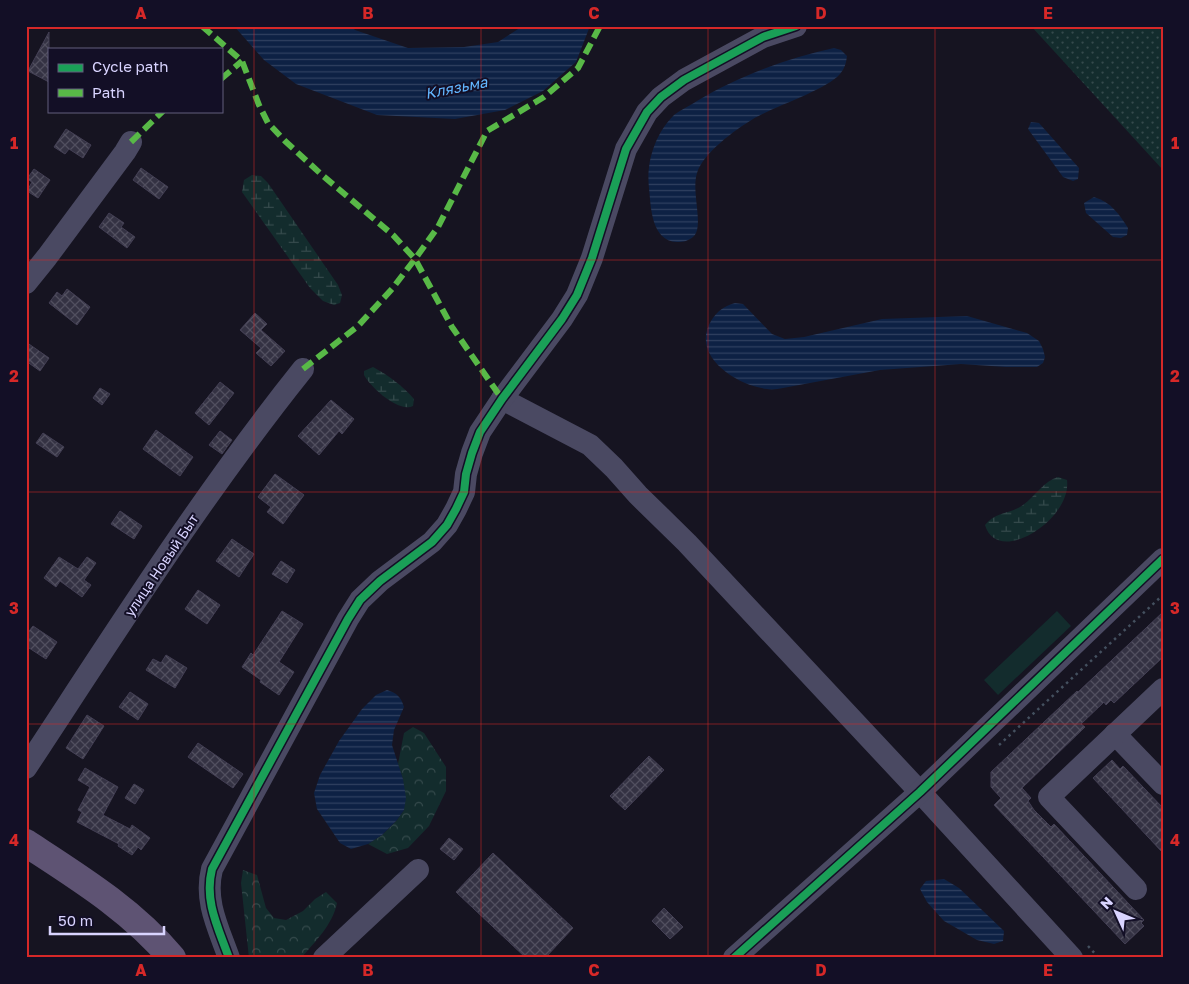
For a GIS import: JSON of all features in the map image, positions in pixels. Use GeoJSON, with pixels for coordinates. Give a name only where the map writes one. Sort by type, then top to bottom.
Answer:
{"type":"FeatureCollection","features":[{"type":"Feature","properties":{"kind":"main road"},"geometry":{"type":"LineString","coordinates":[[26,843],[111,900],[138,922],[172,958]]}},
{"type":"Feature","properties":{"kind":"street"},"geometry":{"type":"LineString","coordinates":[[229,958],[209,900],[208,883],[212,869],[360,600],[380,581],[432,542],[447,525],[464,492],[466,474],[480,432],[502,399],[562,319],[577,295],[594,250],[626,149],[647,112],[661,97],[684,80],[763,37],[796,26]]}},
{"type":"Feature","properties":{"kind":"street"},"geometry":{"type":"LineString","coordinates":[[26,283],[98,190],[131,142]]}},
{"type":"Feature","properties":{"kind":"street","name":"улица Новый Быт"},"geometry":{"type":"LineString","coordinates":[[26,768],[135,602],[254,430],[303,369]]}},
{"type":"Feature","properties":{"kind":"street"},"geometry":{"type":"LineString","coordinates":[[502,399],[590,445],[614,468],[638,495],[687,543],[920,792],[1072,958]]}},
{"type":"Feature","properties":{"kind":"street"},"geometry":{"type":"LineString","coordinates":[[734,958],[920,792],[1163,559]]}},
{"type":"Feature","properties":{"kind":"street"},"geometry":{"type":"LineString","coordinates":[[1136,889],[1049,797],[1163,689]]}},
{"type":"Feature","properties":{"kind":"street"},"geometry":{"type":"LineString","coordinates":[[1115,734],[1163,784]]}},
{"type":"Feature","properties":{"kind":"street"},"geometry":{"type":"LineString","coordinates":[[324,958],[418,870]]}},
{"type":"Feature","properties":{"kind":"path"},"geometry":{"type":"LineString","coordinates":[[996,748],[1163,594]]}},
{"type":"Feature","properties":{"kind":"green space"},"geometry":{"type":"Polygon","coordinates":[[[1031,26],[1163,26],[1163,170],[1031,26]]]}},
{"type":"Feature","properties":{"kind":"green space"},"geometry":{"type":"Polygon","coordinates":[[[252,175],[261,176],[268,183],[338,285],[342,295],[340,303],[334,305],[323,301],[310,288],[242,192],[244,180],[252,175]]]}},
{"type":"Feature","properties":{"kind":"green space"},"geometry":{"type":"Polygon","coordinates":[[[373,367],[390,377],[405,390],[414,399],[413,406],[400,406],[379,392],[364,375],[364,371],[373,367]]]}},
{"type":"Feature","properties":{"kind":"green space"},"geometry":{"type":"Polygon","coordinates":[[[1058,477],[1067,480],[1065,495],[1058,510],[1046,523],[1018,540],[1004,541],[992,537],[985,525],[989,521],[998,515],[1023,505],[1044,485],[1058,477]]]}},
{"type":"Feature","properties":{"kind":"green space"},"geometry":{"type":"Polygon","coordinates":[[[1057,611],[1071,626],[998,695],[984,680],[1057,611]]]}},
{"type":"Feature","properties":{"kind":"green space"},"geometry":{"type":"Polygon","coordinates":[[[413,727],[424,733],[446,767],[446,791],[429,826],[408,848],[387,854],[368,844],[382,835],[404,810],[403,779],[398,764],[404,733],[413,727]]]}},
{"type":"Feature","properties":{"kind":"green space"},"geometry":{"type":"Polygon","coordinates":[[[243,870],[257,875],[266,908],[274,918],[286,920],[303,911],[315,899],[326,892],[337,903],[328,925],[301,958],[249,958],[241,883],[243,870]]]}},
{"type":"Feature","properties":{"kind":"water","name":"Клязьма"},"geometry":{"type":"Polygon","coordinates":[[[234,26],[351,26],[355,30],[408,48],[464,47],[498,42],[523,26],[590,26],[576,62],[543,91],[505,110],[455,119],[377,115],[296,84],[264,60],[234,26]]]}},
{"type":"Feature","properties":{"kind":"water"},"geometry":{"type":"Polygon","coordinates":[[[834,48],[841,50],[847,56],[846,63],[840,74],[824,86],[753,119],[729,136],[700,165],[695,189],[698,224],[694,236],[686,241],[677,242],[662,236],[654,222],[648,178],[653,149],[662,131],[674,115],[712,92],[746,76],[781,63],[834,48]]]}},
{"type":"Feature","properties":{"kind":"water"},"geometry":{"type":"Polygon","coordinates":[[[1031,122],[1039,123],[1079,168],[1078,179],[1073,181],[1063,177],[1028,129],[1031,122]]]}},
{"type":"Feature","properties":{"kind":"water"},"geometry":{"type":"Polygon","coordinates":[[[1094,197],[1110,205],[1118,213],[1128,228],[1127,235],[1121,238],[1113,237],[1086,213],[1084,203],[1094,197]]]}},
{"type":"Feature","properties":{"kind":"water"},"geometry":{"type":"Polygon","coordinates":[[[735,303],[743,304],[772,334],[785,339],[804,337],[882,319],[967,316],[1027,333],[1039,341],[1045,357],[1043,363],[1037,367],[961,364],[880,370],[779,389],[755,387],[743,382],[720,367],[712,357],[707,346],[706,334],[713,317],[721,309],[735,303]]]}},
{"type":"Feature","properties":{"kind":"water"},"geometry":{"type":"Polygon","coordinates":[[[387,690],[398,696],[404,707],[394,730],[392,745],[403,779],[406,798],[404,810],[382,835],[368,844],[351,849],[340,843],[317,809],[314,793],[320,775],[339,741],[362,709],[376,695],[387,690]]]}},
{"type":"Feature","properties":{"kind":"water"},"geometry":{"type":"Polygon","coordinates":[[[944,879],[959,888],[1004,931],[1003,941],[994,944],[977,940],[944,921],[927,902],[920,889],[926,881],[944,879]]]}},
{"type":"Feature","properties":{"kind":"building"},"geometry":{"type":"Polygon","coordinates":[[[49,32],[48,81],[28,71],[49,32]]]}},
{"type":"Feature","properties":{"kind":"building"},"geometry":{"type":"Polygon","coordinates":[[[66,129],[91,145],[83,158],[69,149],[65,154],[54,147],[66,129]]]}},
{"type":"Feature","properties":{"kind":"building"},"geometry":{"type":"Polygon","coordinates":[[[141,168],[168,187],[159,199],[133,180],[141,168]]]}},
{"type":"Feature","properties":{"kind":"building"},"geometry":{"type":"Polygon","coordinates":[[[34,169],[50,180],[38,198],[27,191],[32,182],[27,179],[34,169]]]}},
{"type":"Feature","properties":{"kind":"building"},"geometry":{"type":"Polygon","coordinates":[[[109,213],[124,223],[121,227],[135,237],[127,248],[99,227],[109,213]]]}},
{"type":"Feature","properties":{"kind":"building"},"geometry":{"type":"Polygon","coordinates":[[[67,289],[90,307],[77,325],[49,303],[57,292],[62,296],[67,289]]]}},
{"type":"Feature","properties":{"kind":"building"},"geometry":{"type":"Polygon","coordinates":[[[255,313],[267,324],[261,330],[285,351],[271,366],[256,353],[261,348],[240,330],[255,313]]]}},
{"type":"Feature","properties":{"kind":"building"},"geometry":{"type":"Polygon","coordinates":[[[26,342],[49,358],[40,371],[26,361],[26,342]]]}},
{"type":"Feature","properties":{"kind":"building"},"geometry":{"type":"Polygon","coordinates":[[[220,382],[234,393],[209,425],[195,413],[220,382]]]}},
{"type":"Feature","properties":{"kind":"building"},"geometry":{"type":"Polygon","coordinates":[[[100,388],[110,394],[102,405],[93,398],[100,388]]]}},
{"type":"Feature","properties":{"kind":"building"},"geometry":{"type":"Polygon","coordinates":[[[331,400],[354,419],[342,434],[339,431],[319,455],[298,436],[331,400]]]}},
{"type":"Feature","properties":{"kind":"building"},"geometry":{"type":"Polygon","coordinates":[[[156,430],[193,457],[180,476],[143,449],[156,430]]]}},
{"type":"Feature","properties":{"kind":"building"},"geometry":{"type":"Polygon","coordinates":[[[220,431],[232,440],[222,454],[209,445],[220,431]]]}},
{"type":"Feature","properties":{"kind":"building"},"geometry":{"type":"Polygon","coordinates":[[[43,433],[64,447],[57,457],[36,443],[43,433]]]}},
{"type":"Feature","properties":{"kind":"building"},"geometry":{"type":"Polygon","coordinates":[[[275,474],[304,495],[283,524],[267,512],[271,507],[258,497],[275,474]]]}},
{"type":"Feature","properties":{"kind":"building"},"geometry":{"type":"Polygon","coordinates":[[[120,511],[142,526],[134,539],[111,524],[120,511]]]}},
{"type":"Feature","properties":{"kind":"building"},"geometry":{"type":"Polygon","coordinates":[[[232,539],[254,554],[239,577],[216,561],[232,539]]]}},
{"type":"Feature","properties":{"kind":"building"},"geometry":{"type":"Polygon","coordinates":[[[59,557],[78,569],[87,557],[96,563],[84,580],[91,585],[82,597],[60,581],[56,587],[44,578],[59,557]]]}},
{"type":"Feature","properties":{"kind":"building"},"geometry":{"type":"Polygon","coordinates":[[[281,561],[295,570],[287,583],[272,574],[281,561]]]}},
{"type":"Feature","properties":{"kind":"building"},"geometry":{"type":"Polygon","coordinates":[[[198,590],[220,605],[207,624],[185,609],[198,590]]]}},
{"type":"Feature","properties":{"kind":"building"},"geometry":{"type":"Polygon","coordinates":[[[282,611],[303,624],[279,662],[294,672],[279,695],[242,667],[251,653],[253,655],[282,611]]]}},
{"type":"Feature","properties":{"kind":"building"},"geometry":{"type":"Polygon","coordinates":[[[1163,612],[1163,657],[1114,703],[1111,700],[1106,705],[1104,702],[1081,724],[1085,727],[1022,788],[1031,798],[1028,801],[1034,810],[1051,827],[1054,824],[1144,920],[1141,923],[1144,926],[1125,944],[994,805],[1001,798],[991,787],[991,772],[1163,612]]]}},
{"type":"Feature","properties":{"kind":"building"},"geometry":{"type":"Polygon","coordinates":[[[33,626],[57,642],[46,659],[26,646],[26,635],[33,626]]]}},
{"type":"Feature","properties":{"kind":"building"},"geometry":{"type":"Polygon","coordinates":[[[166,655],[187,668],[175,688],[146,670],[153,659],[161,663],[166,655]]]}},
{"type":"Feature","properties":{"kind":"building"},"geometry":{"type":"Polygon","coordinates":[[[130,692],[148,704],[138,720],[119,707],[130,692]]]}},
{"type":"Feature","properties":{"kind":"building"},"geometry":{"type":"Polygon","coordinates":[[[87,715],[104,726],[83,759],[66,748],[87,715]]]}},
{"type":"Feature","properties":{"kind":"building"},"geometry":{"type":"Polygon","coordinates":[[[198,743],[243,774],[233,788],[188,757],[198,743]]]}},
{"type":"Feature","properties":{"kind":"building"},"geometry":{"type":"Polygon","coordinates":[[[649,756],[664,770],[625,810],[610,796],[649,756]]]}},
{"type":"Feature","properties":{"kind":"building"},"geometry":{"type":"Polygon","coordinates":[[[1112,760],[1120,769],[1123,766],[1163,808],[1163,853],[1093,778],[1112,760]]]}},
{"type":"Feature","properties":{"kind":"building"},"geometry":{"type":"Polygon","coordinates":[[[85,768],[118,787],[103,815],[130,829],[132,825],[150,838],[141,850],[138,847],[132,855],[118,846],[119,844],[77,822],[82,812],[78,810],[90,787],[78,780],[85,768]]]}},
{"type":"Feature","properties":{"kind":"building"},"geometry":{"type":"Polygon","coordinates":[[[134,784],[144,790],[135,804],[125,798],[134,784]]]}},
{"type":"Feature","properties":{"kind":"building"},"geometry":{"type":"Polygon","coordinates":[[[449,838],[463,849],[454,860],[440,849],[449,838]]]}},
{"type":"Feature","properties":{"kind":"building"},"geometry":{"type":"Polygon","coordinates":[[[493,853],[573,928],[545,958],[526,958],[456,892],[493,853]]]}},
{"type":"Feature","properties":{"kind":"building"},"geometry":{"type":"Polygon","coordinates":[[[664,908],[683,927],[670,939],[652,921],[664,908]]]}},
{"type":"Feature","properties":{"kind":"marked path"},"geometry":{"type":"LineString","coordinates":[[202,26],[242,61],[268,123],[322,175],[393,235],[415,259],[452,327],[502,399]]}},
{"type":"Feature","properties":{"kind":"marked path"},"geometry":{"type":"LineString","coordinates":[[303,369],[358,326],[392,289],[438,227],[487,131],[544,97],[578,68],[600,26]]}},
{"type":"Feature","properties":{"kind":"marked path"},"geometry":{"type":"LineString","coordinates":[[222,78],[242,61]]}},
{"type":"Feature","properties":{"kind":"marked path"},"geometry":{"type":"LineString","coordinates":[[131,142],[162,112]]}},
{"type":"Feature","properties":{"kind":"cycle path"},"geometry":{"type":"LineString","coordinates":[[229,958],[213,914],[210,892],[212,869],[360,600],[380,581],[432,542],[447,525],[464,492],[466,474],[480,432],[502,399],[562,319],[577,295],[592,258],[626,149],[647,112],[661,97],[684,80],[763,37],[796,26]]}},
{"type":"Feature","properties":{"kind":"cycle path"},"geometry":{"type":"LineString","coordinates":[[734,958],[920,792],[1163,559]]}}]}
